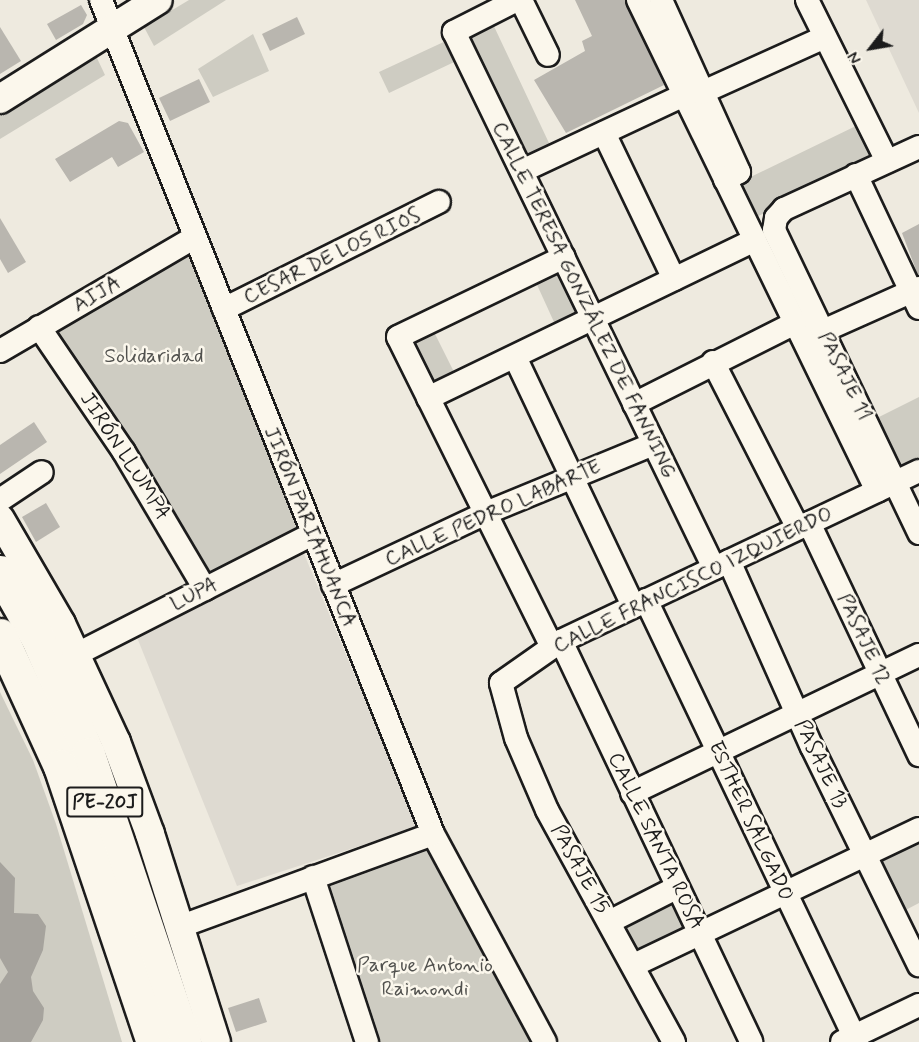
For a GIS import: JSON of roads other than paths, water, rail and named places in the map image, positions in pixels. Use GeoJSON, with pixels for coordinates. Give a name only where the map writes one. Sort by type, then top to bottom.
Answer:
{"type":"FeatureCollection","features":[{"type":"Feature","properties":{"kind":"highway","name":"PE-20J"},"geometry":{"type":"LineString","coordinates":[[0,572],[37,637],[88,754],[185,1042]]}},
{"type":"Feature","properties":{"kind":"highway","name":"PE-20J"},"geometry":{"type":"LineString","coordinates":[[0,635],[60,766],[153,1042]]}},
{"type":"Feature","properties":{"kind":"main road"},"geometry":{"type":"LineString","coordinates":[[0,99],[158,0]]}},
{"type":"Feature","properties":{"kind":"main road"},"geometry":{"type":"LineString","coordinates":[[0,519],[77,654],[116,742],[216,1042]]}},
{"type":"Feature","properties":{"kind":"street","name":"JIRÓN PARIAHUANCA"},"geometry":{"type":"LineString","coordinates":[[101,0],[311,535],[434,834],[545,1042]]}},
{"type":"Feature","properties":{"kind":"street","name":"CALLE TERESA GONZÁLEZ DE FANNING"},"geometry":{"type":"LineString","coordinates":[[519,0],[454,32],[653,444],[721,564]]}},
{"type":"Feature","properties":{"kind":"street"},"geometry":{"type":"LineString","coordinates":[[519,0],[548,55]]}},
{"type":"Feature","properties":{"kind":"street"},"geometry":{"type":"LineString","coordinates":[[638,0],[694,92]]}},
{"type":"Feature","properties":{"kind":"street"},"geometry":{"type":"LineString","coordinates":[[807,0],[886,161]]}},
{"type":"Feature","properties":{"kind":"street"},"geometry":{"type":"LineString","coordinates":[[666,2],[725,180],[795,323],[886,487]]}},
{"type":"Feature","properties":{"kind":"street"},"geometry":{"type":"LineString","coordinates":[[522,171],[694,92],[825,37]]}},
{"type":"Feature","properties":{"kind":"street"},"geometry":{"type":"LineString","coordinates":[[604,133],[674,279]]}},
{"type":"Feature","properties":{"kind":"street"},"geometry":{"type":"LineString","coordinates":[[823,331],[916,296],[856,175],[919,147]]}},
{"type":"Feature","properties":{"kind":"street","name":"PASAJE 11"},"geometry":{"type":"LineString","coordinates":[[856,175],[784,209],[776,218],[774,230],[823,331],[886,487],[919,533]]}},
{"type":"Feature","properties":{"kind":"street","name":"CESAR DE LOS RIOS"},"geometry":{"type":"LineString","coordinates":[[224,309],[439,202]]}},
{"type":"Feature","properties":{"kind":"street","name":"AIJA"},"geometry":{"type":"LineString","coordinates":[[0,351],[195,237]]}},
{"type":"Feature","properties":{"kind":"street"},"geometry":{"type":"LineString","coordinates":[[429,398],[755,240]]}},
{"type":"Feature","properties":{"kind":"street","name":"CALLE SANTA ROSA"},"geometry":{"type":"LineString","coordinates":[[564,257],[398,337],[486,513],[633,793],[751,1042]]}},
{"type":"Feature","properties":{"kind":"street"},"geometry":{"type":"LineString","coordinates":[[634,404],[713,362],[795,323]]}},
{"type":"Feature","properties":{"kind":"street","name":"JIRÓN LLUMPA"},"geometry":{"type":"LineString","coordinates":[[39,327],[124,452],[205,589]]}},
{"type":"Feature","properties":{"kind":"street","name":"ESTHER SALGADO"},"geometry":{"type":"LineString","coordinates":[[515,357],[574,477],[717,750],[851,1040]]}},
{"type":"Feature","properties":{"kind":"street","name":"PASAJE 12"},"geometry":{"type":"LineString","coordinates":[[713,362],[803,525],[880,673],[919,755]]}},
{"type":"Feature","properties":{"kind":"street","name":"CALLE PEDRO LABARTE"},"geometry":{"type":"LineString","coordinates":[[333,585],[486,513],[653,444]]}},
{"type":"Feature","properties":{"kind":"street","name":"CALLE FRANCISCO IZQUIERDO"},"geometry":{"type":"LineString","coordinates":[[501,690],[501,683],[556,644],[919,471]]}},
{"type":"Feature","properties":{"kind":"street"},"geometry":{"type":"LineString","coordinates":[[0,500],[42,472]]}},
{"type":"Feature","properties":{"kind":"street","name":"LUPA"},"geometry":{"type":"LineString","coordinates":[[77,654],[311,535]]}},
{"type":"Feature","properties":{"kind":"street","name":"PASAJE 13"},"geometry":{"type":"LineString","coordinates":[[721,564],[919,965]]}},
{"type":"Feature","properties":{"kind":"street"},"geometry":{"type":"LineString","coordinates":[[633,793],[717,750],[919,656]]}},
{"type":"Feature","properties":{"kind":"street","name":"PASAJE 15"},"geometry":{"type":"LineString","coordinates":[[501,690],[516,738],[547,810],[634,965],[674,1042]]}},
{"type":"Feature","properties":{"kind":"street"},"geometry":{"type":"LineString","coordinates":[[634,965],[919,829]]}},
{"type":"Feature","properties":{"kind":"street"},"geometry":{"type":"LineString","coordinates":[[179,927],[434,834]]}},
{"type":"Feature","properties":{"kind":"street"},"geometry":{"type":"LineString","coordinates":[[313,878],[367,1042]]}},
{"type":"Feature","properties":{"kind":"street"},"geometry":{"type":"LineString","coordinates":[[609,922],[678,887]]}},
{"type":"Feature","properties":{"kind":"street"},"geometry":{"type":"LineString","coordinates":[[851,1040],[919,1005]]}},
{"type":"Feature","properties":{"kind":"park label","name":"Solidaridad"},"geometry":{"type":"Point","coordinates":[154,356]}},
{"type":"Feature","properties":{"kind":"park label","name":"Parque Antonio Raimondi"},"geometry":{"type":"Point","coordinates":[425,977]}}]}
